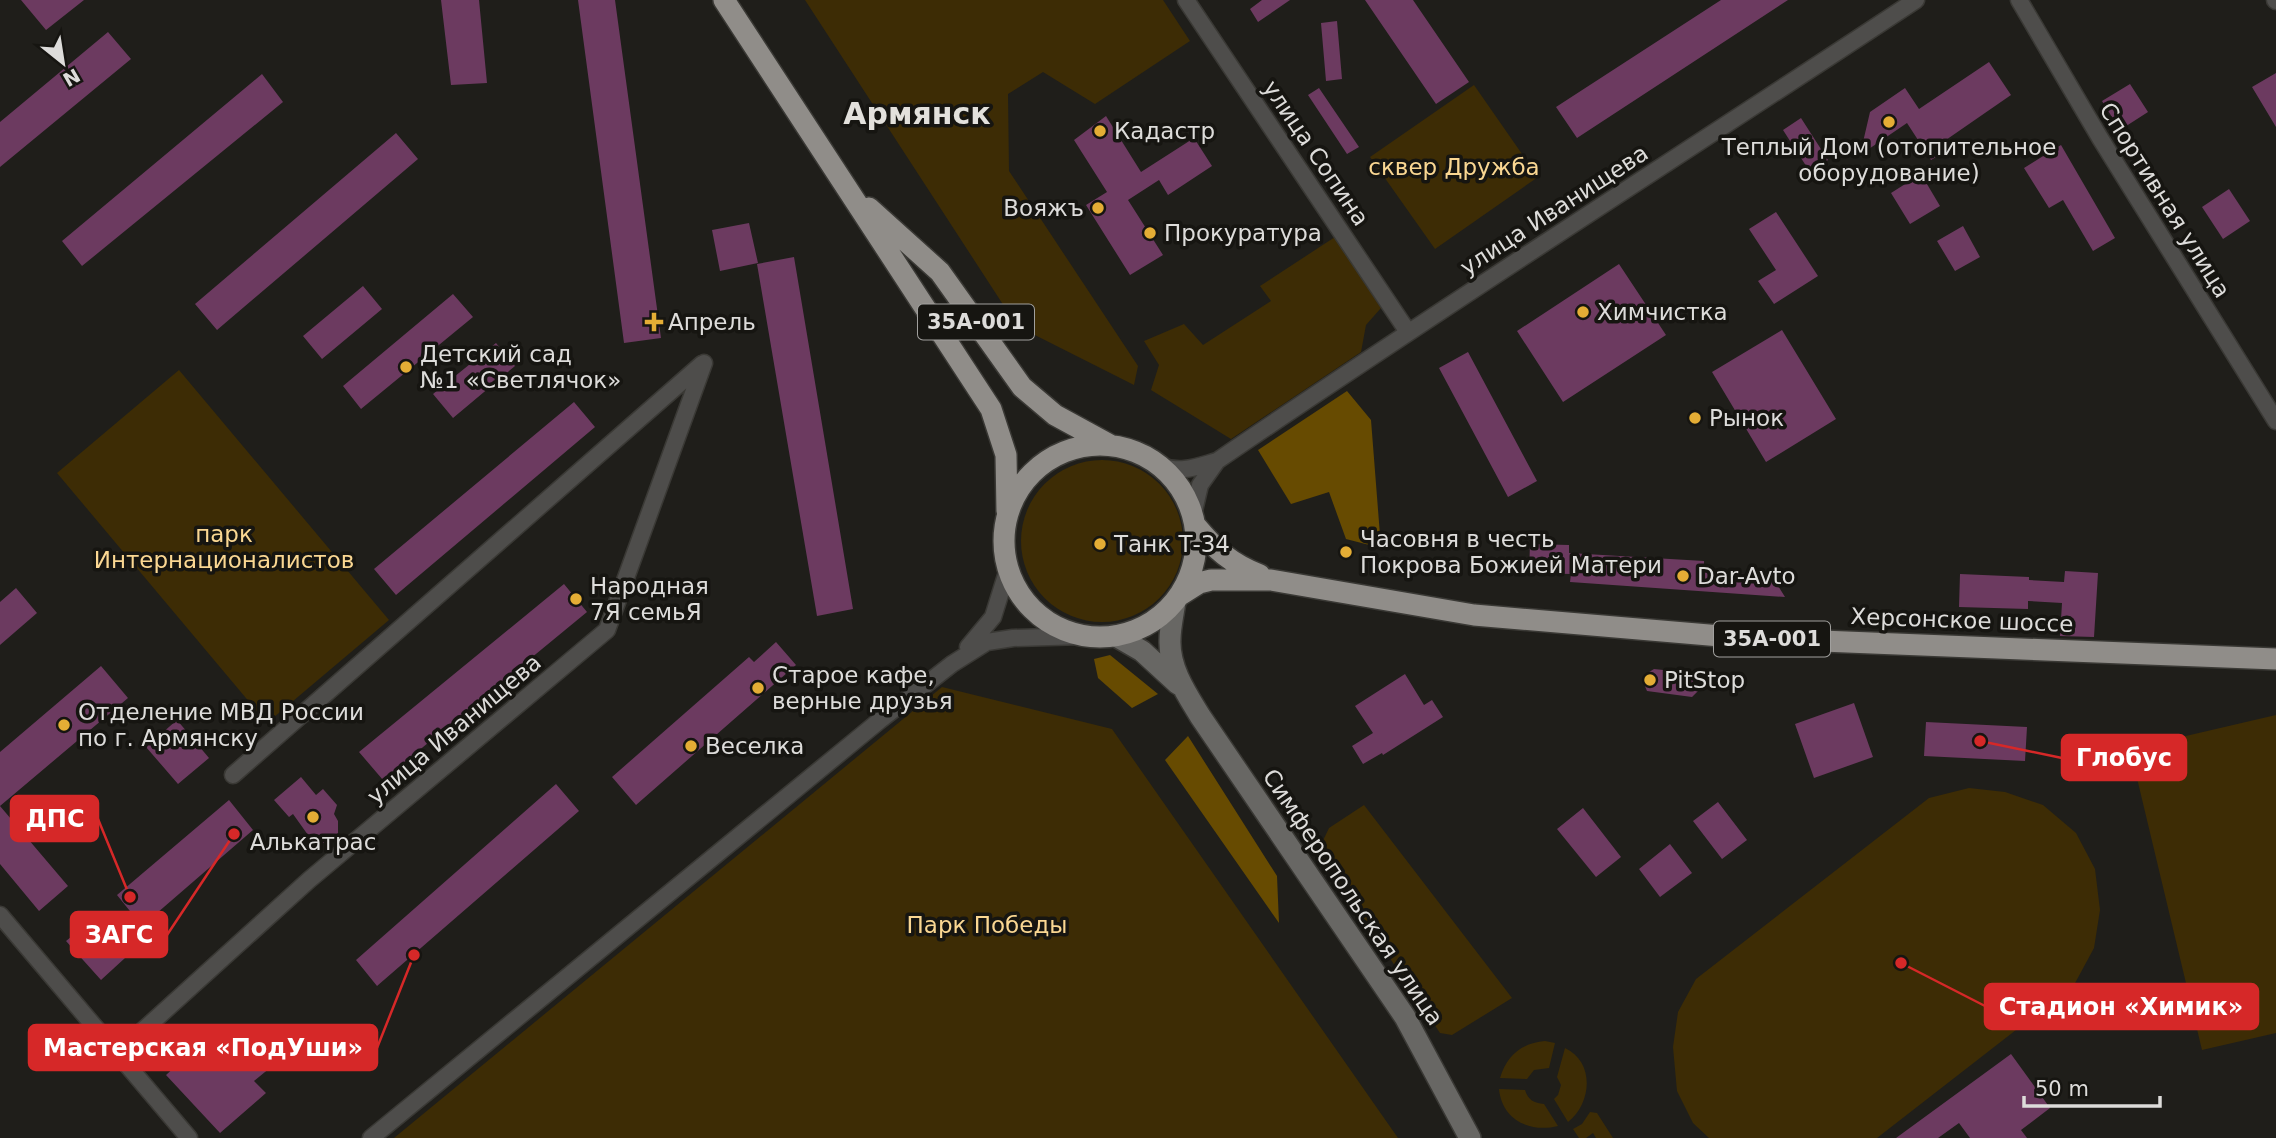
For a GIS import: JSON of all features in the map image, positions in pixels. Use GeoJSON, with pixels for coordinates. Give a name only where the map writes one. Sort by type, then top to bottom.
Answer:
{"type":"FeatureCollection","features":[{"type":"Feature","properties":{"kind":"highway","name":"35А-001"},"geometry":{"type":"LineString","coordinates":[[724,0],[991,409],[1006,455],[1007,516],[1004,534],[1008,569],[1019,593],[1036,613],[1059,628],[1084,636],[1116,636],[1138,629],[1158,618],[1177,598],[1189,579],[1194,562],[1194,520],[1180,488],[1159,465],[1137,453],[1112,446],[1055,415],[1022,387],[940,272],[847,187]]}},
{"type":"Feature","properties":{"kind":"highway","name":"35А-001"},"geometry":{"type":"LineString","coordinates":[[1007,516],[1016,494],[1031,475],[1049,460],[1090,446],[1112,446]]}},
{"type":"Feature","properties":{"kind":"highway","name":"Херсонское шоссе"},"geometry":{"type":"LineString","coordinates":[[1194,520],[1220,554],[1271,580]]}},
{"type":"Feature","properties":{"kind":"highway","name":"Херсонское шоссе"},"geometry":{"type":"LineString","coordinates":[[1177,598],[1199,583],[1211,580],[1271,580],[1474,615],[1706,635],[2276,659]]}},
{"type":"Feature","properties":{"kind":"main road","name":"Симферопольская улица"},"geometry":{"type":"LineString","coordinates":[[1177,598],[1170,642],[1173,664],[1185,690],[1398,1006],[1470,1138]]}},
{"type":"Feature","properties":{"kind":"main road","name":"Симферопольская улица"},"geometry":{"type":"LineString","coordinates":[[1116,636],[1142,651],[1185,690]]}},
{"type":"Feature","properties":{"kind":"street","name":"улица Сопина"},"geometry":{"type":"LineString","coordinates":[[1186,0],[1408,332]]}},
{"type":"Feature","properties":{"kind":"street","name":"улица Иванищева"},"geometry":{"type":"LineString","coordinates":[[1159,465],[1172,471],[1217,461],[1408,332],[1916,0]]}},
{"type":"Feature","properties":{"kind":"street","name":"Спортивная улица"},"geometry":{"type":"LineString","coordinates":[[2019,0],[2100,138],[2276,421]]}},
{"type":"Feature","properties":{"kind":"street","name":"улица Иванищева"},"geometry":{"type":"LineString","coordinates":[[118,1054],[309,880],[607,630],[704,363],[233,775]]}},
{"type":"Feature","properties":{"kind":"street","name":"улица Иванищева"},"geometry":{"type":"LineString","coordinates":[[1194,520],[1200,485],[1217,461]]}},
{"type":"Feature","properties":{"kind":"street"},"geometry":{"type":"LineString","coordinates":[[952,664],[993,617],[1008,569]]}},
{"type":"Feature","properties":{"kind":"street"},"geometry":{"type":"LineString","coordinates":[[371,1138],[952,664],[987,642],[1013,638],[1084,636]]}},
{"type":"Feature","properties":{"kind":"street"},"geometry":{"type":"LineString","coordinates":[[0,915],[189,1138]]}},
{"type":"Feature","properties":{"kind":"green space"},"geometry":{"type":"Polygon","coordinates":[[[805,0],[1163,0],[1190,41],[1095,104],[1043,72],[1008,94],[1009,171],[1138,366],[1134,385],[1017,326],[805,0]]]}},
{"type":"Feature","properties":{"kind":"green space","name":"сквер Дружба"},"geometry":{"type":"Polygon","coordinates":[[[1474,85],[1538,177],[1435,249],[1370,157],[1474,85]]]}},
{"type":"Feature","properties":{"kind":"green space"},"geometry":{"type":"Polygon","coordinates":[[[1335,237],[1381,308],[1366,325],[1361,352],[1231,439],[1151,390],[1159,365],[1144,341],[1184,324],[1203,345],[1271,301],[1260,286],[1335,237]]]}},
{"type":"Feature","properties":{"kind":"green space","name":"парк Интернационалистов"},"geometry":{"type":"Polygon","coordinates":[[[179,370],[389,620],[267,723],[57,473],[179,370]]]}},
{"type":"Feature","properties":{"kind":"green space"},"geometry":{"type":"Polygon","coordinates":[[[1102,460],[1133,466],[1147,473],[1159,484],[1170,496],[1177,510],[1183,541],[1177,572],[1170,586],[1159,598],[1147,609],[1133,616],[1102,622],[1071,616],[1057,609],[1045,598],[1034,586],[1027,572],[1021,541],[1027,510],[1034,496],[1045,484],[1057,473],[1071,466],[1102,460]]]}},
{"type":"Feature","properties":{"kind":"green space","name":"Парк Победы"},"geometry":{"type":"Polygon","coordinates":[[[942,687],[1112,729],[1398,1138],[394,1138],[942,687]]]}},
{"type":"Feature","properties":{"kind":"green space"},"geometry":{"type":"Polygon","coordinates":[[[2276,715],[2276,1033],[2202,1050],[2130,749],[2276,715]]]}},
{"type":"Feature","properties":{"kind":"green space"},"geometry":{"type":"Polygon","coordinates":[[[1969,788],[2005,792],[2043,805],[2076,833],[2095,869],[2100,910],[2094,948],[2074,985],[1877,1138],[1709,1138],[1693,1123],[1677,1091],[1673,1047],[1678,1012],[1696,979],[1929,798],[1969,788]]]}},
{"type":"Feature","properties":{"kind":"green space"},"geometry":{"type":"Polygon","coordinates":[[[1364,805],[1512,998],[1452,1035],[1440,1033],[1318,851],[1329,828],[1364,805]]]}},
{"type":"Feature","properties":{"kind":"green space"},"geometry":{"type":"Polygon","coordinates":[[[1545,1041],[1555,1043],[1549,1068],[1534,1070],[1527,1079],[1500,1078],[1516,1052],[1529,1044],[1545,1041]]]}},
{"type":"Feature","properties":{"kind":"green space"},"geometry":{"type":"Polygon","coordinates":[[[1565,1048],[1575,1054],[1582,1063],[1587,1083],[1582,1104],[1568,1122],[1554,1099],[1561,1085],[1557,1077],[1565,1048]]]}},
{"type":"Feature","properties":{"kind":"green space"},"geometry":{"type":"Polygon","coordinates":[[[1499,1089],[1525,1090],[1532,1100],[1544,1104],[1558,1126],[1537,1128],[1519,1122],[1506,1109],[1499,1089]]]}},
{"type":"Feature","properties":{"kind":"green space"},"geometry":{"type":"Polygon","coordinates":[[[1590,1112],[1597,1113],[1613,1138],[1596,1138],[1593,1133],[1586,1138],[1579,1138],[1573,1129],[1582,1124],[1590,1112]]]}},
{"type":"Feature","properties":{"kind":"shaded area"},"geometry":{"type":"Polygon","coordinates":[[[1347,391],[1371,420],[1381,548],[1346,539],[1329,492],[1291,504],[1258,450],[1347,391]]]}},
{"type":"Feature","properties":{"kind":"shaded area"},"geometry":{"type":"Polygon","coordinates":[[[1110,655],[1158,694],[1132,708],[1098,678],[1094,659],[1110,655]]]}},
{"type":"Feature","properties":{"kind":"shaded area"},"geometry":{"type":"Polygon","coordinates":[[[1188,736],[1277,876],[1279,923],[1165,760],[1188,736]]]}},
{"type":"Feature","properties":{"kind":"building"},"geometry":{"type":"Polygon","coordinates":[[[21,0],[84,0],[46,30],[21,0]]]}},
{"type":"Feature","properties":{"kind":"building"},"geometry":{"type":"Polygon","coordinates":[[[441,0],[479,0],[487,83],[451,85],[441,0]]]}},
{"type":"Feature","properties":{"kind":"building"},"geometry":{"type":"Polygon","coordinates":[[[578,0],[615,0],[661,338],[624,343],[578,0]]]}},
{"type":"Feature","properties":{"kind":"building"},"geometry":{"type":"Polygon","coordinates":[[[1262,0],[1290,0],[1258,22],[1250,9],[1262,0]]]}},
{"type":"Feature","properties":{"kind":"building"},"geometry":{"type":"Polygon","coordinates":[[[1365,0],[1413,0],[1469,82],[1436,104],[1365,0]]]}},
{"type":"Feature","properties":{"kind":"building"},"geometry":{"type":"Polygon","coordinates":[[[1721,0],[1788,0],[1577,138],[1556,107],[1721,0]]]}},
{"type":"Feature","properties":{"kind":"building"},"geometry":{"type":"Polygon","coordinates":[[[1337,21],[1342,79],[1326,81],[1321,23],[1337,21]]]}},
{"type":"Feature","properties":{"kind":"building"},"geometry":{"type":"Polygon","coordinates":[[[108,32],[131,59],[0,167],[0,122],[108,32]]]}},
{"type":"Feature","properties":{"kind":"building"},"geometry":{"type":"Polygon","coordinates":[[[1989,62],[2011,95],[1943,142],[1948,150],[1931,160],[1907,123],[1860,155],[1870,112],[1905,88],[1919,109],[1989,62]]]}},
{"type":"Feature","properties":{"kind":"building"},"geometry":{"type":"Polygon","coordinates":[[[2276,73],[2276,127],[2252,87],[2276,73]]]}},
{"type":"Feature","properties":{"kind":"building"},"geometry":{"type":"Polygon","coordinates":[[[262,74],[283,102],[82,266],[62,241],[262,74]]]}},
{"type":"Feature","properties":{"kind":"building"},"geometry":{"type":"Polygon","coordinates":[[[2130,84],[2148,112],[2120,130],[2102,101],[2130,84]]]}},
{"type":"Feature","properties":{"kind":"building"},"geometry":{"type":"Polygon","coordinates":[[[1319,88],[1359,147],[1347,154],[1308,95],[1319,88]]]}},
{"type":"Feature","properties":{"kind":"building"},"geometry":{"type":"Polygon","coordinates":[[[1106,116],[1141,172],[1194,138],[1212,166],[1168,195],[1159,180],[1128,200],[1163,255],[1130,275],[1086,205],[1107,192],[1074,140],[1106,116]]]}},
{"type":"Feature","properties":{"kind":"building"},"geometry":{"type":"Polygon","coordinates":[[[1801,118],[1828,160],[1810,172],[1783,130],[1801,118]]]}},
{"type":"Feature","properties":{"kind":"building"},"geometry":{"type":"Polygon","coordinates":[[[396,133],[418,159],[217,330],[195,304],[396,133]]]}},
{"type":"Feature","properties":{"kind":"building"},"geometry":{"type":"Polygon","coordinates":[[[2061,145],[2115,238],[2093,251],[2063,200],[2049,208],[2024,168],[2061,145]]]}},
{"type":"Feature","properties":{"kind":"building"},"geometry":{"type":"Polygon","coordinates":[[[1921,174],[1940,206],[1910,224],[1891,193],[1921,174]]]}},
{"type":"Feature","properties":{"kind":"building"},"geometry":{"type":"Polygon","coordinates":[[[2229,189],[2250,221],[2223,239],[2202,207],[2229,189]]]}},
{"type":"Feature","properties":{"kind":"building"},"geometry":{"type":"Polygon","coordinates":[[[1776,212],[1818,276],[1774,304],[1758,281],[1776,270],[1749,229],[1776,212]]]}},
{"type":"Feature","properties":{"kind":"building"},"geometry":{"type":"Polygon","coordinates":[[[749,223],[758,263],[720,271],[712,230],[749,223]]]}},
{"type":"Feature","properties":{"kind":"building"},"geometry":{"type":"Polygon","coordinates":[[[1963,226],[1980,257],[1955,271],[1937,241],[1963,226]]]}},
{"type":"Feature","properties":{"kind":"building"},"geometry":{"type":"Polygon","coordinates":[[[794,257],[853,609],[817,616],[757,264],[794,257]]]}},
{"type":"Feature","properties":{"kind":"building"},"geometry":{"type":"Polygon","coordinates":[[[1619,264],[1666,335],[1563,402],[1517,331],[1619,264]]]}},
{"type":"Feature","properties":{"kind":"building"},"geometry":{"type":"Polygon","coordinates":[[[363,286],[382,309],[322,359],[303,336],[363,286]]]}},
{"type":"Feature","properties":{"kind":"building"},"geometry":{"type":"Polygon","coordinates":[[[453,294],[473,317],[361,409],[343,386],[453,294]]]}},
{"type":"Feature","properties":{"kind":"building"},"geometry":{"type":"Polygon","coordinates":[[[1782,330],[1836,419],[1766,462],[1712,372],[1782,330]]]}},
{"type":"Feature","properties":{"kind":"building"},"geometry":{"type":"Polygon","coordinates":[[[496,343],[515,366],[453,418],[433,394],[496,343]]]}},
{"type":"Feature","properties":{"kind":"building"},"geometry":{"type":"Polygon","coordinates":[[[1468,352],[1537,481],[1508,497],[1439,368],[1468,352]]]}},
{"type":"Feature","properties":{"kind":"building"},"geometry":{"type":"Polygon","coordinates":[[[574,402],[595,427],[396,595],[374,569],[574,402]]]}},
{"type":"Feature","properties":{"kind":"building"},"geometry":{"type":"Polygon","coordinates":[[[1530,544],[1569,545],[1569,553],[1704,561],[1704,571],[1772,576],[1785,597],[1570,582],[1571,574],[1529,573],[1530,544]]]}},
{"type":"Feature","properties":{"kind":"building"},"geometry":{"type":"Polygon","coordinates":[[[2065,571],[2098,573],[2094,637],[2060,636],[2062,603],[2028,601],[2028,609],[1959,607],[1960,574],[2029,577],[2029,580],[2064,582],[2065,571]]]}},
{"type":"Feature","properties":{"kind":"building"},"geometry":{"type":"Polygon","coordinates":[[[564,584],[587,612],[383,780],[359,752],[564,584]]]}},
{"type":"Feature","properties":{"kind":"building"},"geometry":{"type":"Polygon","coordinates":[[[16,588],[37,613],[0,645],[0,602],[16,588]]]}},
{"type":"Feature","properties":{"kind":"building"},"geometry":{"type":"Polygon","coordinates":[[[776,642],[796,665],[636,805],[612,777],[749,657],[754,662],[776,642]]]}},
{"type":"Feature","properties":{"kind":"building","name":"Отделение МВД России по г. Армянску"},"geometry":{"type":"Polygon","coordinates":[[[101,666],[128,698],[0,806],[0,752],[101,666]]]}},
{"type":"Feature","properties":{"kind":"building"},"geometry":{"type":"Polygon","coordinates":[[[1654,669],[1692,673],[1700,680],[1699,690],[1692,697],[1647,691],[1644,684],[1646,674],[1654,669]]]}},
{"type":"Feature","properties":{"kind":"building"},"geometry":{"type":"Polygon","coordinates":[[[1405,674],[1424,705],[1432,700],[1443,717],[1383,755],[1382,753],[1363,764],[1352,746],[1373,733],[1355,706],[1405,674]]]}},
{"type":"Feature","properties":{"kind":"building"},"geometry":{"type":"Polygon","coordinates":[[[1854,703],[1873,757],[1814,778],[1795,724],[1854,703]]]}},
{"type":"Feature","properties":{"kind":"building"},"geometry":{"type":"Polygon","coordinates":[[[177,720],[209,758],[178,784],[146,747],[177,720]]]}},
{"type":"Feature","properties":{"kind":"building"},"geometry":{"type":"Polygon","coordinates":[[[1926,722],[2027,727],[2025,761],[1924,756],[1926,722]]]}},
{"type":"Feature","properties":{"kind":"building"},"geometry":{"type":"Polygon","coordinates":[[[301,777],[316,795],[323,789],[337,805],[334,814],[338,821],[338,833],[324,843],[313,842],[293,814],[289,817],[274,800],[301,777]]]}},
{"type":"Feature","properties":{"kind":"building"},"geometry":{"type":"Polygon","coordinates":[[[556,784],[579,811],[377,986],[356,960],[556,784]]]}},
{"type":"Feature","properties":{"kind":"building"},"geometry":{"type":"Polygon","coordinates":[[[229,800],[253,830],[142,926],[117,895],[229,800]]]}},
{"type":"Feature","properties":{"kind":"building"},"geometry":{"type":"Polygon","coordinates":[[[1718,802],[1747,840],[1722,859],[1693,821],[1718,802]]]}},
{"type":"Feature","properties":{"kind":"building"},"geometry":{"type":"Polygon","coordinates":[[[0,806],[68,886],[39,911],[0,864],[0,806]]]}},
{"type":"Feature","properties":{"kind":"building"},"geometry":{"type":"Polygon","coordinates":[[[1583,808],[1621,857],[1596,877],[1557,829],[1583,808]]]}},
{"type":"Feature","properties":{"kind":"building"},"geometry":{"type":"Polygon","coordinates":[[[1670,844],[1692,873],[1660,897],[1639,869],[1670,844]]]}},
{"type":"Feature","properties":{"kind":"building"},"geometry":{"type":"Polygon","coordinates":[[[92,920],[125,958],[101,980],[66,941],[92,920]]]}},
{"type":"Feature","properties":{"kind":"building"},"geometry":{"type":"Polygon","coordinates":[[[244,1025],[276,1063],[254,1081],[266,1093],[220,1133],[166,1075],[200,1044],[211,1056],[244,1025]]]}},
{"type":"Feature","properties":{"kind":"building"},"geometry":{"type":"Polygon","coordinates":[[[2011,1054],[2050,1108],[2021,1130],[2027,1138],[1970,1138],[1959,1123],[1938,1138],[1896,1138],[2011,1054]]]}},
{"type":"Feature","properties":{"kind":"place","name":"Теплый Дом (отопительное оборудование)"},"geometry":{"type":"Point","coordinates":[1889,122]}},
{"type":"Feature","properties":{"kind":"place","name":"Кадастр"},"geometry":{"type":"Point","coordinates":[1100,131]}},
{"type":"Feature","properties":{"kind":"place","name":"Вояжъ"},"geometry":{"type":"Point","coordinates":[1098,208]}},
{"type":"Feature","properties":{"kind":"place","name":"Прокуратура"},"geometry":{"type":"Point","coordinates":[1150,233]}},
{"type":"Feature","properties":{"kind":"place","name":"Химчистка"},"geometry":{"type":"Point","coordinates":[1583,312]}},
{"type":"Feature","properties":{"kind":"place","name":"Апрель"},"geometry":{"type":"Point","coordinates":[654,322]}},
{"type":"Feature","properties":{"kind":"place","name":"Детский сад №1 «Светлячок»"},"geometry":{"type":"Point","coordinates":[406,367]}},
{"type":"Feature","properties":{"kind":"place","name":"Рынок"},"geometry":{"type":"Point","coordinates":[1695,418]}},
{"type":"Feature","properties":{"kind":"place","name":"Танк Т-34"},"geometry":{"type":"Point","coordinates":[1100,544]}},
{"type":"Feature","properties":{"kind":"place","name":"Часовня в честь Покрова Божией Матери"},"geometry":{"type":"Point","coordinates":[1346,552]}},
{"type":"Feature","properties":{"kind":"place","name":"Dar-Avto"},"geometry":{"type":"Point","coordinates":[1683,576]}},
{"type":"Feature","properties":{"kind":"place","name":"Народная 7Я семьЯ"},"geometry":{"type":"Point","coordinates":[576,599]}},
{"type":"Feature","properties":{"kind":"place","name":"PitStop"},"geometry":{"type":"Point","coordinates":[1650,680]}},
{"type":"Feature","properties":{"kind":"place","name":"Старое кафе, верные друзья"},"geometry":{"type":"Point","coordinates":[758,688]}},
{"type":"Feature","properties":{"kind":"place","name":"Отделение МВД России по г. Армянску"},"geometry":{"type":"Point","coordinates":[64,725]}},
{"type":"Feature","properties":{"kind":"place","name":"Глобус"},"geometry":{"type":"Point","coordinates":[1980,741]}},
{"type":"Feature","properties":{"kind":"place","name":"Веселка"},"geometry":{"type":"Point","coordinates":[691,746]}},
{"type":"Feature","properties":{"kind":"place","name":"Алькатрас"},"geometry":{"type":"Point","coordinates":[313,817]}},
{"type":"Feature","properties":{"kind":"place","name":"ЗАГС"},"geometry":{"type":"Point","coordinates":[234,834]}},
{"type":"Feature","properties":{"kind":"place","name":"ДПС"},"geometry":{"type":"Point","coordinates":[130,897]}},
{"type":"Feature","properties":{"kind":"place","name":"Мастерская «ПодУши»"},"geometry":{"type":"Point","coordinates":[414,955]}},
{"type":"Feature","properties":{"kind":"place","name":"Стадион «Химик»"},"geometry":{"type":"Point","coordinates":[1901,963]}},
{"type":"Feature","properties":{"kind":"district","name":"Армянск"},"geometry":{"type":"Point","coordinates":[917,113]}}]}
